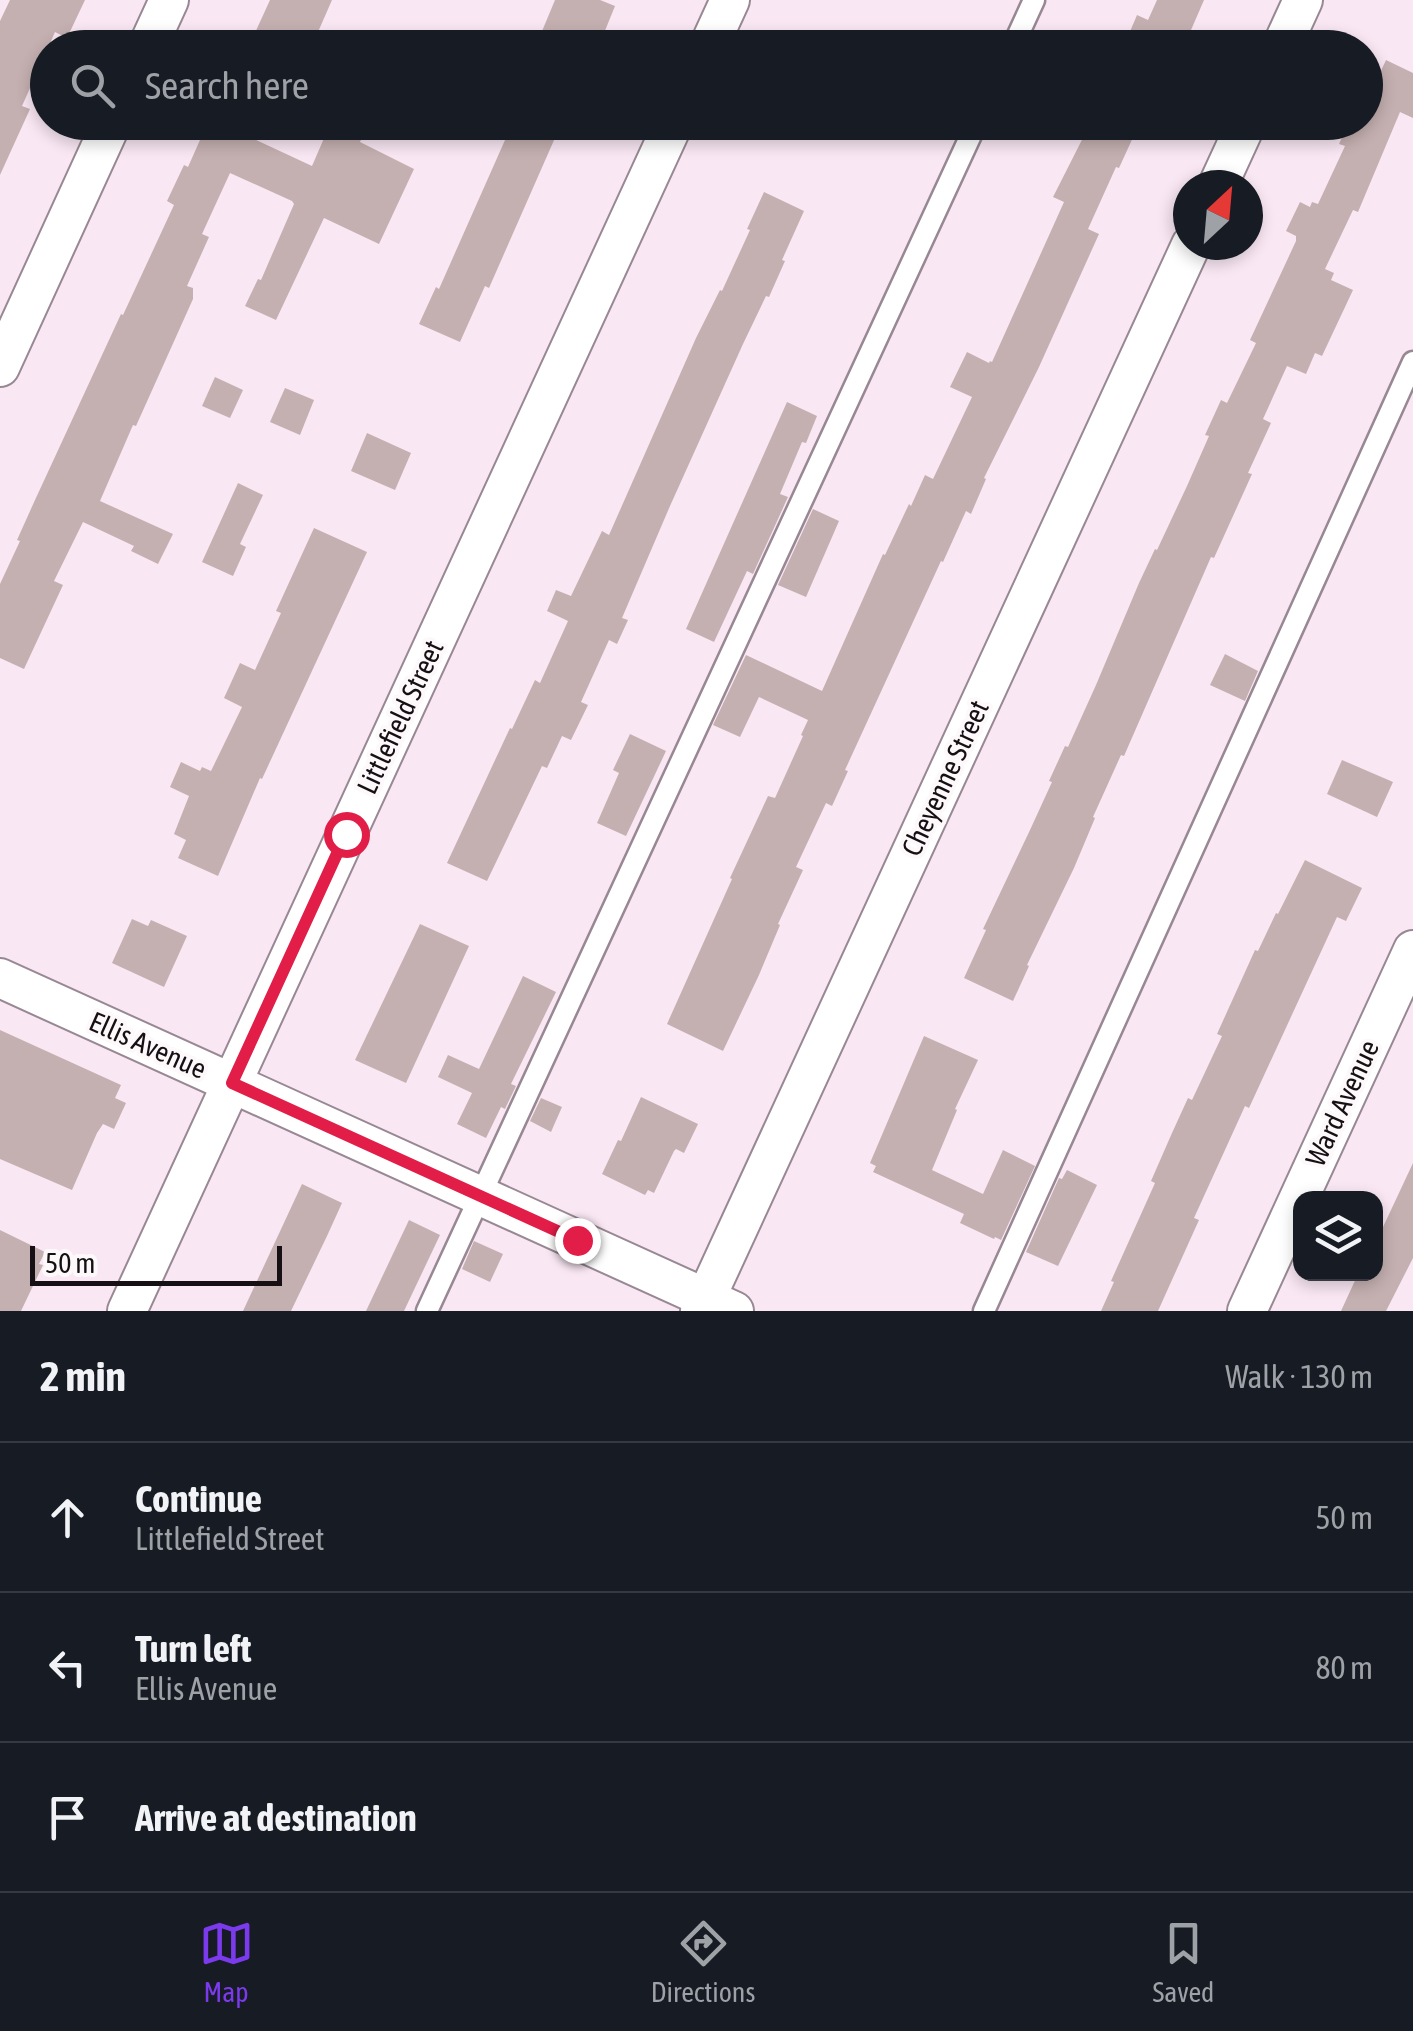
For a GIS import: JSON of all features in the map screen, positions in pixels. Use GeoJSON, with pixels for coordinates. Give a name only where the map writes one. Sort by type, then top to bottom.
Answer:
{"type":"FeatureCollection","features":[{"type":"Feature","properties":{"kind":"street"},"geometry":{"type":"LineString","coordinates":[[155,30],[169,0]]}},
{"type":"Feature","properties":{"kind":"street"},"geometry":{"type":"LineString","coordinates":[[716,30],[730,0]]}},
{"type":"Feature","properties":{"kind":"street"},"geometry":{"type":"LineString","coordinates":[[1290,30],[1303,0]]}},
{"type":"Feature","properties":{"kind":"street"},"geometry":{"type":"LineString","coordinates":[[0,367],[104,140]]}},
{"type":"Feature","properties":{"kind":"street","name":"Littlefield Street"},"geometry":{"type":"LineString","coordinates":[[127,1311],[666,140]]}},
{"type":"Feature","properties":{"kind":"street"},"geometry":{"type":"LineString","coordinates":[[1225,170],[1239,140]]}},
{"type":"Feature","properties":{"kind":"street","name":"Cheyenne Street"},"geometry":{"type":"LineString","coordinates":[[713,1307],[1183,260]]}},
{"type":"Feature","properties":{"kind":"street","name":"Ward Avenue"},"geometry":{"type":"LineString","coordinates":[[1246,1311],[1413,950]]}},
{"type":"Feature","properties":{"kind":"street","name":"Ellis Avenue"},"geometry":{"type":"LineString","coordinates":[[0,978],[480,1196],[713,1307]]}},
{"type":"Feature","properties":{"kind":"lane"},"geometry":{"type":"LineString","coordinates":[[1020,30],[1034,0]]}},
{"type":"Feature","properties":{"kind":"lane"},"geometry":{"type":"LineString","coordinates":[[428,1311],[969,140]]}},
{"type":"Feature","properties":{"kind":"lane"},"geometry":{"type":"LineString","coordinates":[[984,1311],[1413,362]]}},
{"type":"Feature","properties":{"kind":"building"},"geometry":{"type":"Polygon","coordinates":[[[10,0],[85,0],[71,30],[30,30],[30,88],[22,106],[30,109],[0,175],[0,21],[10,0]]]}},
{"type":"Feature","properties":{"kind":"building"},"geometry":{"type":"Polygon","coordinates":[[[270,0],[332,0],[319,30],[256,30],[270,0]]]}},
{"type":"Feature","properties":{"kind":"building"},"geometry":{"type":"Polygon","coordinates":[[[555,0],[600,0],[615,6],[605,30],[542,30],[555,0]]]}},
{"type":"Feature","properties":{"kind":"building"},"geometry":{"type":"Polygon","coordinates":[[[1157,0],[1204,0],[1191,30],[1131,30],[1137,15],[1148,20],[1157,0]]]}},
{"type":"Feature","properties":{"kind":"building"},"geometry":{"type":"Polygon","coordinates":[[[1386,60],[1413,73],[1413,118],[1400,112],[1358,212],[1353,210],[1325,269],[1334,273],[1331,280],[1353,290],[1322,356],[1315,353],[1306,374],[1287,366],[1263,419],[1271,423],[1248,473],[1252,474],[1214,558],[1211,557],[1124,756],[1121,755],[1013,1001],[964,978],[986,930],[983,929],[1139,583],[1187,486],[1221,400],[1227,403],[1256,343],[1250,340],[1296,241],[1296,236],[1286,231],[1300,202],[1310,207],[1312,202],[1318,204],[1345,146],[1339,144],[1341,140],[1383,140],[1386,60]]]}},
{"type":"Feature","properties":{"kind":"building"},"geometry":{"type":"Polygon","coordinates":[[[200,140],[256,140],[312,166],[323,140],[361,140],[414,169],[379,244],[324,218],[276,320],[245,306],[258,279],[261,280],[294,204],[230,173],[202,234],[209,237],[187,286],[193,288],[193,299],[100,501],[173,534],[158,564],[131,551],[134,546],[83,522],[54,581],[63,585],[24,669],[0,658],[0,584],[35,500],[174,205],[167,201],[184,165],[188,167],[200,140]]]}},
{"type":"Feature","properties":{"kind":"building"},"geometry":{"type":"Polygon","coordinates":[[[505,140],[554,140],[489,288],[485,286],[460,342],[419,324],[436,287],[439,289],[505,140]]]}},
{"type":"Feature","properties":{"kind":"building"},"geometry":{"type":"Polygon","coordinates":[[[1082,140],[1132,140],[1088,229],[1099,234],[1039,367],[984,478],[971,514],[966,511],[941,561],[832,806],[826,803],[796,867],[803,870],[723,1051],[667,1024],[768,796],[775,798],[808,720],[759,697],[740,737],[713,725],[746,655],[822,691],[883,554],[925,475],[933,479],[972,397],[950,387],[967,352],[992,362],[1064,202],[1053,197],[1082,140]]]}},
{"type":"Feature","properties":{"kind":"building"},"geometry":{"type":"Polygon","coordinates":[[[764,192],[804,211],[782,260],[785,261],[670,506],[622,618],[628,620],[617,644],[609,640],[581,702],[588,705],[571,740],[562,736],[547,768],[542,766],[487,881],[447,863],[510,728],[535,680],[540,683],[568,621],[547,611],[556,590],[571,596],[602,531],[609,535],[764,192]]]}},
{"type":"Feature","properties":{"kind":"building"},"geometry":{"type":"Polygon","coordinates":[[[215,377],[243,390],[230,418],[202,406],[215,377]]]}},
{"type":"Feature","properties":{"kind":"building"},"geometry":{"type":"Polygon","coordinates":[[[285,388],[314,400],[300,435],[270,422],[285,388]]]}},
{"type":"Feature","properties":{"kind":"building"},"geometry":{"type":"Polygon","coordinates":[[[787,402],[817,416],[780,494],[788,497],[753,574],[747,571],[714,642],[686,629],[787,402]]]}},
{"type":"Feature","properties":{"kind":"building"},"geometry":{"type":"Polygon","coordinates":[[[367,433],[411,453],[395,490],[351,471],[367,433]]]}},
{"type":"Feature","properties":{"kind":"building"},"geometry":{"type":"Polygon","coordinates":[[[238,483],[263,495],[240,544],[246,547],[233,576],[202,562],[238,483]]]}},
{"type":"Feature","properties":{"kind":"building"},"geometry":{"type":"Polygon","coordinates":[[[813,509],[839,521],[806,597],[778,585],[813,509]]]}},
{"type":"Feature","properties":{"kind":"building"},"geometry":{"type":"Polygon","coordinates":[[[314,528],[367,552],[218,876],[178,858],[186,840],[174,834],[189,796],[170,787],[181,762],[200,771],[202,767],[211,771],[242,707],[224,698],[240,663],[255,670],[281,613],[276,611],[314,528]]]}},
{"type":"Feature","properties":{"kind":"building"},"geometry":{"type":"Polygon","coordinates":[[[1225,654],[1258,671],[1245,701],[1210,685],[1225,654]]]}},
{"type":"Feature","properties":{"kind":"building"},"geometry":{"type":"Polygon","coordinates":[[[630,734],[666,751],[626,836],[597,823],[619,773],[613,770],[630,734]]]}},
{"type":"Feature","properties":{"kind":"building"},"geometry":{"type":"Polygon","coordinates":[[[1342,760],[1393,782],[1377,817],[1327,794],[1342,760]]]}},
{"type":"Feature","properties":{"kind":"building"},"geometry":{"type":"Polygon","coordinates":[[[1305,860],[1362,888],[1346,921],[1337,917],[1249,1108],[1245,1106],[1194,1218],[1199,1220],[1158,1311],[1101,1311],[1172,1133],[1222,1036],[1217,1034],[1255,950],[1258,951],[1305,860]]]}},
{"type":"Feature","properties":{"kind":"building"},"geometry":{"type":"Polygon","coordinates":[[[132,919],[148,926],[151,920],[187,936],[164,987],[112,963],[132,919]]]}},
{"type":"Feature","properties":{"kind":"building"},"geometry":{"type":"Polygon","coordinates":[[[420,924],[469,946],[406,1083],[355,1060],[420,924]]]}},
{"type":"Feature","properties":{"kind":"building"},"geometry":{"type":"Polygon","coordinates":[[[523,976],[556,992],[511,1084],[516,1086],[505,1109],[501,1107],[486,1138],[457,1124],[472,1093],[438,1077],[448,1055],[479,1069],[523,976]]]}},
{"type":"Feature","properties":{"kind":"building"},"geometry":{"type":"Polygon","coordinates":[[[0,1030],[121,1085],[115,1098],[126,1103],[114,1129],[103,1124],[72,1190],[0,1159],[0,1030]]]}},
{"type":"Feature","properties":{"kind":"building"},"geometry":{"type":"Polygon","coordinates":[[[924,1036],[978,1060],[932,1170],[983,1194],[1003,1150],[1035,1166],[1001,1240],[960,1223],[964,1214],[873,1172],[876,1166],[870,1163],[924,1036]]]}},
{"type":"Feature","properties":{"kind":"building"},"geometry":{"type":"Polygon","coordinates":[[[641,1097],[698,1124],[684,1153],[674,1151],[654,1193],[648,1190],[645,1195],[602,1174],[641,1097]]]}},
{"type":"Feature","properties":{"kind":"building"},"geometry":{"type":"Polygon","coordinates":[[[541,1098],[562,1107],[551,1132],[530,1121],[541,1098]]]}},
{"type":"Feature","properties":{"kind":"building"},"geometry":{"type":"Polygon","coordinates":[[[1413,1163],[1413,1258],[1386,1311],[1341,1311],[1355,1281],[1383,1281],[1383,1227],[1413,1163]]]}},
{"type":"Feature","properties":{"kind":"building"},"geometry":{"type":"Polygon","coordinates":[[[1067,1170],[1097,1185],[1058,1266],[1026,1252],[1059,1178],[1067,1170]]]}},
{"type":"Feature","properties":{"kind":"building"},"geometry":{"type":"Polygon","coordinates":[[[302,1184],[342,1203],[327,1236],[291,1311],[243,1311],[302,1184]]]}},
{"type":"Feature","properties":{"kind":"building"},"geometry":{"type":"Polygon","coordinates":[[[409,1220],[440,1235],[404,1311],[366,1311],[409,1220]]]}},
{"type":"Feature","properties":{"kind":"building"},"geometry":{"type":"Polygon","coordinates":[[[0,1230],[45,1252],[39,1264],[43,1265],[21,1311],[0,1311],[0,1230]]]}},
{"type":"Feature","properties":{"kind":"building"},"geometry":{"type":"Polygon","coordinates":[[[474,1241],[503,1254],[490,1282],[462,1269],[474,1241]]]}},
{"type":"Feature","properties":{"kind":"route"},"geometry":{"type":"LineString","coordinates":[[346,834],[232,1083],[577,1240]]}}]}
